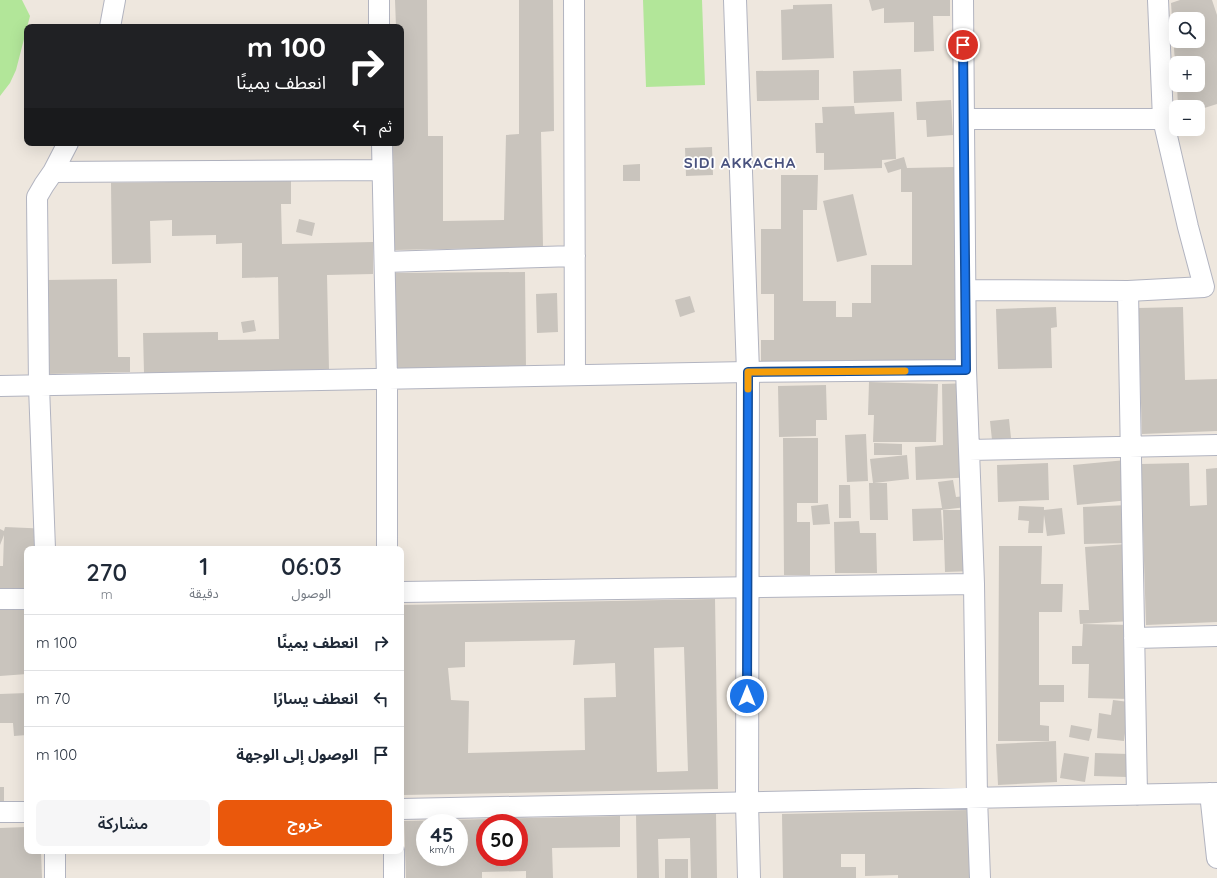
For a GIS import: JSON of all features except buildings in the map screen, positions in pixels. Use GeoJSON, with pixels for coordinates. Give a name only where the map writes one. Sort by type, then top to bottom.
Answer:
{"type":"FeatureCollection","features":[{"type":"Feature","properties":{"kind":"main road"},"geometry":{"type":"LineString","coordinates":[[735,0],[748,372],[747,803],[749,878]]}},
{"type":"Feature","properties":{"kind":"street"},"geometry":{"type":"LineString","coordinates":[[111,24],[115,0]]}},
{"type":"Feature","properties":{"kind":"street"},"geometry":{"type":"LineString","coordinates":[[379,0],[379,24]]}},
{"type":"Feature","properties":{"kind":"street"},"geometry":{"type":"LineString","coordinates":[[574,0],[575,375]]}},
{"type":"Feature","properties":{"kind":"street"},"geometry":{"type":"LineString","coordinates":[[963,0],[966,370],[974,584],[977,798],[980,878]]}},
{"type":"Feature","properties":{"kind":"street"},"geometry":{"type":"LineString","coordinates":[[966,290],[1128,291],[1204,287],[1188,227],[1163,119],[1158,0]]}},
{"type":"Feature","properties":{"kind":"street"},"geometry":{"type":"LineString","coordinates":[[964,119],[1163,119]]}},
{"type":"Feature","properties":{"kind":"street"},"geometry":{"type":"LineString","coordinates":[[45,546],[39,386],[37,197],[54,172],[67,146]]}},
{"type":"Feature","properties":{"kind":"street"},"geometry":{"type":"LineString","coordinates":[[382,146],[387,379],[387,546]]}},
{"type":"Feature","properties":{"kind":"street"},"geometry":{"type":"LineString","coordinates":[[54,172],[382,170]]}},
{"type":"Feature","properties":{"kind":"street"},"geometry":{"type":"LineString","coordinates":[[385,262],[575,256]]}},
{"type":"Feature","properties":{"kind":"street"},"geometry":{"type":"LineString","coordinates":[[1128,291],[1137,795]]}},
{"type":"Feature","properties":{"kind":"street"},"geometry":{"type":"LineString","coordinates":[[0,386],[748,372],[966,370]]}},
{"type":"Feature","properties":{"kind":"street"},"geometry":{"type":"LineString","coordinates":[[969,450],[1217,445]]}},
{"type":"Feature","properties":{"kind":"street"},"geometry":{"type":"LineString","coordinates":[[404,592],[974,584]]}},
{"type":"Feature","properties":{"kind":"street"},"geometry":{"type":"LineString","coordinates":[[0,599],[24,599]]}},
{"type":"Feature","properties":{"kind":"street"},"geometry":{"type":"LineString","coordinates":[[1134,638],[1217,636]]}},
{"type":"Feature","properties":{"kind":"street"},"geometry":{"type":"LineString","coordinates":[[404,810],[1214,793],[1217,858]]}},
{"type":"Feature","properties":{"kind":"street"},"geometry":{"type":"LineString","coordinates":[[0,812],[24,812]]}},
{"type":"Feature","properties":{"kind":"street"},"geometry":{"type":"LineString","coordinates":[[55,854],[55,878]]}},
{"type":"Feature","properties":{"kind":"street"},"geometry":{"type":"LineString","coordinates":[[394,854],[394,878]]}},
{"type":"Feature","properties":{"kind":"green space"},"geometry":{"type":"Polygon","coordinates":[[[0,0],[22,0],[30,16],[28,24],[24,24],[24,39],[16,70],[10,83],[0,96],[0,0]]]}},
{"type":"Feature","properties":{"kind":"green space"},"geometry":{"type":"Polygon","coordinates":[[[643,0],[702,0],[705,85],[646,87],[643,0]]]}},
{"type":"Feature","properties":{"kind":"slow traffic"},"geometry":{"type":"LineString","coordinates":[[748,389],[748,372],[905,371]]}},
{"type":"Feature","properties":{"kind":"district","name":"SIDI AKKACHA"},"geometry":{"type":"Point","coordinates":[740,162]}},
{"type":"Feature","properties":{"kind":"route"},"geometry":{"type":"LineString","coordinates":[[747,696],[748,372],[966,370],[963,45]]}}]}
